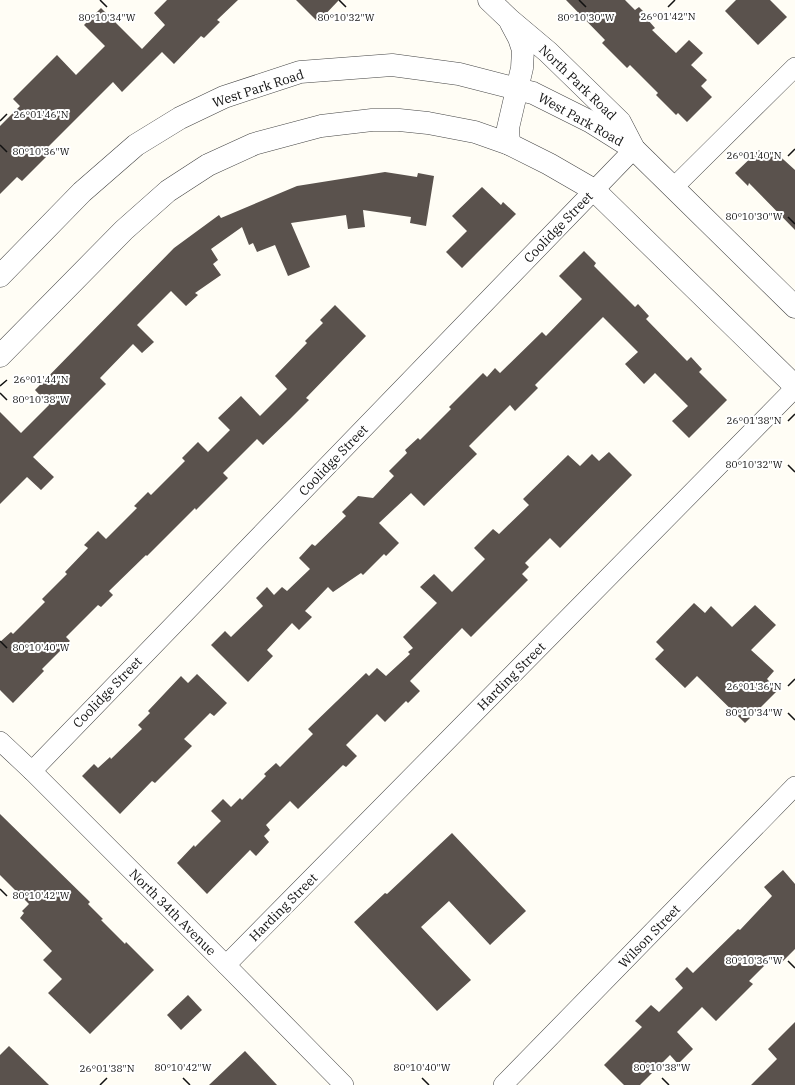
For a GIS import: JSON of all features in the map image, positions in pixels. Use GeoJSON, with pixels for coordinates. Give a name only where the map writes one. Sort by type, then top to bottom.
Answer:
{"type":"FeatureCollection","features":[{"type":"Feature","properties":{"kind":"street","name":"North Park Road"},"geometry":{"type":"LineString","coordinates":[[489,0],[548,52],[620,122],[634,149],[795,307]]}},
{"type":"Feature","properties":{"kind":"street"},"geometry":{"type":"LineString","coordinates":[[509,144],[508,128],[522,68],[523,50],[510,20]]}},
{"type":"Feature","properties":{"kind":"street","name":"West Park Road"},"geometry":{"type":"LineString","coordinates":[[0,276],[82,192],[136,145],[180,118],[224,97],[300,72],[392,65],[459,74],[533,93],[592,122],[634,149]]}},
{"type":"Feature","properties":{"kind":"street"},"geometry":{"type":"LineString","coordinates":[[674,187],[795,67]]}},
{"type":"Feature","properties":{"kind":"street"},"geometry":{"type":"LineString","coordinates":[[0,356],[124,230],[168,191],[208,165],[254,144],[321,126],[372,120],[399,120],[428,123],[475,132],[509,144],[549,164],[594,190],[795,387]]}},
{"type":"Feature","properties":{"kind":"street","name":"Coolidge Street"},"geometry":{"type":"LineString","coordinates":[[32,771],[634,149]]}},
{"type":"Feature","properties":{"kind":"street","name":"Harding Street"},"geometry":{"type":"LineString","coordinates":[[226,965],[795,387]]}},
{"type":"Feature","properties":{"kind":"street","name":"North 34th Avenue"},"geometry":{"type":"LineString","coordinates":[[0,741],[32,771],[344,1085]]}},
{"type":"Feature","properties":{"kind":"street","name":"Wilson Street"},"geometry":{"type":"LineString","coordinates":[[503,1085],[795,786]]}},
{"type":"Feature","properties":{"kind":"building"},"geometry":{"type":"Polygon","coordinates":[[[167,0],[238,0],[217,20],[220,22],[204,38],[201,36],[174,64],[162,52],[122,92],[113,82],[48,147],[52,151],[22,181],[17,177],[0,194],[0,126],[20,106],[13,99],[57,55],[76,75],[105,46],[84,25],[101,8],[142,49],[165,25],[154,13],[167,0]]]}},
{"type":"Feature","properties":{"kind":"building"},"geometry":{"type":"Polygon","coordinates":[[[296,0],[339,0],[318,22],[296,0]]]}},
{"type":"Feature","properties":{"kind":"building"},"geometry":{"type":"Polygon","coordinates":[[[566,0],[625,0],[635,10],[639,7],[650,18],[648,20],[655,28],[652,30],[676,53],[689,40],[703,53],[691,65],[707,80],[701,86],[712,97],[687,122],[678,113],[676,115],[656,95],[658,93],[630,65],[627,68],[602,43],[605,40],[566,0]]]}},
{"type":"Feature","properties":{"kind":"building"},"geometry":{"type":"Polygon","coordinates":[[[736,0],[770,0],[787,17],[758,45],[725,11],[736,0]]]}},
{"type":"Feature","properties":{"kind":"building"},"geometry":{"type":"Polygon","coordinates":[[[759,150],[766,157],[773,150],[795,170],[795,230],[749,183],[748,186],[735,173],[759,150]]]}},
{"type":"Feature","properties":{"kind":"building"},"geometry":{"type":"Polygon","coordinates":[[[385,172],[417,177],[418,173],[434,176],[426,226],[410,223],[411,217],[363,210],[365,227],[348,229],[346,215],[291,223],[310,267],[288,276],[275,245],[257,252],[253,243],[249,245],[242,227],[211,249],[218,260],[213,264],[221,275],[195,293],[198,295],[186,306],[171,291],[137,325],[154,342],[142,353],[133,344],[100,378],[106,384],[33,457],[54,477],[41,490],[27,477],[0,504],[0,412],[21,433],[49,405],[35,390],[174,248],[219,215],[221,218],[297,186],[385,172]]]}},
{"type":"Feature","properties":{"kind":"building"},"geometry":{"type":"Polygon","coordinates":[[[482,187],[501,205],[503,202],[516,214],[462,268],[446,252],[467,231],[452,216],[482,187]]]}},
{"type":"Feature","properties":{"kind":"building"},"geometry":{"type":"Polygon","coordinates":[[[584,251],[596,263],[594,266],[635,307],[638,304],[649,316],[646,319],[687,361],[691,357],[702,369],[699,372],[727,400],[689,438],[672,421],[688,406],[655,373],[644,384],[625,364],[638,352],[603,317],[535,385],[538,388],[515,411],[510,405],[469,446],[477,454],[424,506],[411,493],[379,523],[399,543],[386,556],[384,554],[363,575],[361,573],[333,592],[328,587],[305,611],[312,617],[299,630],[292,623],[267,650],[273,656],[248,682],[211,645],[225,631],[231,637],[263,606],[256,598],[267,587],[274,595],[282,587],[287,591],[310,569],[299,558],[312,544],[315,546],[346,516],[342,512],[358,496],[373,498],[394,476],[389,471],[407,453],[405,450],[418,438],[420,440],[451,409],[449,407],[483,373],[487,377],[495,368],[500,373],[542,332],[546,336],[582,299],[559,276],[584,251]]]}},
{"type":"Feature","properties":{"kind":"building"},"geometry":{"type":"Polygon","coordinates":[[[335,305],[366,336],[306,398],[309,400],[290,419],[263,445],[257,439],[223,473],[228,478],[109,591],[113,595],[101,607],[98,605],[66,637],[70,641],[42,669],[44,671],[13,703],[0,690],[0,642],[11,632],[13,634],[45,602],[42,599],[67,574],[65,572],[88,548],[84,545],[98,531],[106,539],[137,508],[134,506],[148,492],[151,495],[185,461],[182,458],[198,442],[208,452],[230,430],[218,418],[241,396],[260,416],[287,389],[275,376],[307,343],[305,341],[323,323],[320,320],[335,305]]]}},
{"type":"Feature","properties":{"kind":"building"},"geometry":{"type":"Polygon","coordinates":[[[609,452],[632,475],[560,548],[550,538],[525,563],[529,567],[522,574],[528,580],[471,637],[462,628],[410,681],[420,691],[408,703],[406,701],[385,722],[377,714],[346,745],[357,756],[346,767],[343,765],[298,809],[290,801],[266,825],[270,830],[264,836],[269,842],[256,856],[250,850],[207,894],[177,863],[194,845],[195,847],[221,821],[211,811],[223,799],[231,807],[240,798],[242,800],[266,776],[264,774],[276,763],[280,767],[313,734],[308,729],[366,673],[369,676],[377,668],[386,676],[410,654],[408,652],[413,648],[403,637],[437,603],[420,587],[434,574],[452,592],[485,559],[474,548],[493,529],[499,534],[529,505],[523,499],[568,455],[580,466],[592,454],[599,461],[609,452]]]}},
{"type":"Feature","properties":{"kind":"building"},"geometry":{"type":"Polygon","coordinates":[[[694,603],[705,613],[711,606],[732,627],[755,605],[776,625],[751,650],[774,671],[767,679],[778,690],[745,723],[697,676],[685,688],[655,659],[664,650],[656,642],[694,603]]]}},
{"type":"Feature","properties":{"kind":"building"},"geometry":{"type":"Polygon","coordinates":[[[197,674],[227,703],[214,716],[210,713],[184,739],[192,746],[155,783],[152,781],[120,814],[82,776],[94,764],[98,768],[110,757],[111,759],[142,729],[138,725],[150,713],[148,711],[181,676],[188,683],[197,674]]]}},
{"type":"Feature","properties":{"kind":"building"},"geometry":{"type":"Polygon","coordinates":[[[0,814],[90,902],[88,904],[103,919],[101,920],[154,970],[90,1034],[48,993],[62,979],[43,960],[52,951],[20,918],[24,913],[22,911],[29,904],[0,875],[0,814]]]}},
{"type":"Feature","properties":{"kind":"building"},"geometry":{"type":"Polygon","coordinates":[[[452,833],[526,911],[490,945],[449,901],[421,927],[471,980],[437,1011],[354,922],[385,893],[387,894],[452,833]]]}},
{"type":"Feature","properties":{"kind":"building"},"geometry":{"type":"Polygon","coordinates":[[[783,870],[795,884],[795,949],[782,962],[775,955],[749,981],[753,984],[716,1021],[702,1007],[677,1032],[693,1049],[678,1064],[670,1055],[640,1085],[624,1085],[604,1065],[642,1027],[635,1021],[651,1005],[659,1012],[683,988],[675,979],[687,967],[693,973],[738,929],[740,930],[772,896],[764,887],[783,870]]]}},
{"type":"Feature","properties":{"kind":"building"},"geometry":{"type":"Polygon","coordinates":[[[188,995],[202,1010],[181,1030],[167,1015],[188,995]]]}},
{"type":"Feature","properties":{"kind":"building"},"geometry":{"type":"Polygon","coordinates":[[[795,1022],[795,1085],[751,1085],[777,1059],[768,1049],[795,1022]]]}},
{"type":"Feature","properties":{"kind":"building"},"geometry":{"type":"Polygon","coordinates":[[[9,1046],[49,1085],[0,1085],[0,1055],[9,1046]]]}},
{"type":"Feature","properties":{"kind":"building"},"geometry":{"type":"Polygon","coordinates":[[[245,1051],[277,1085],[209,1085],[245,1051]]]}}]}
